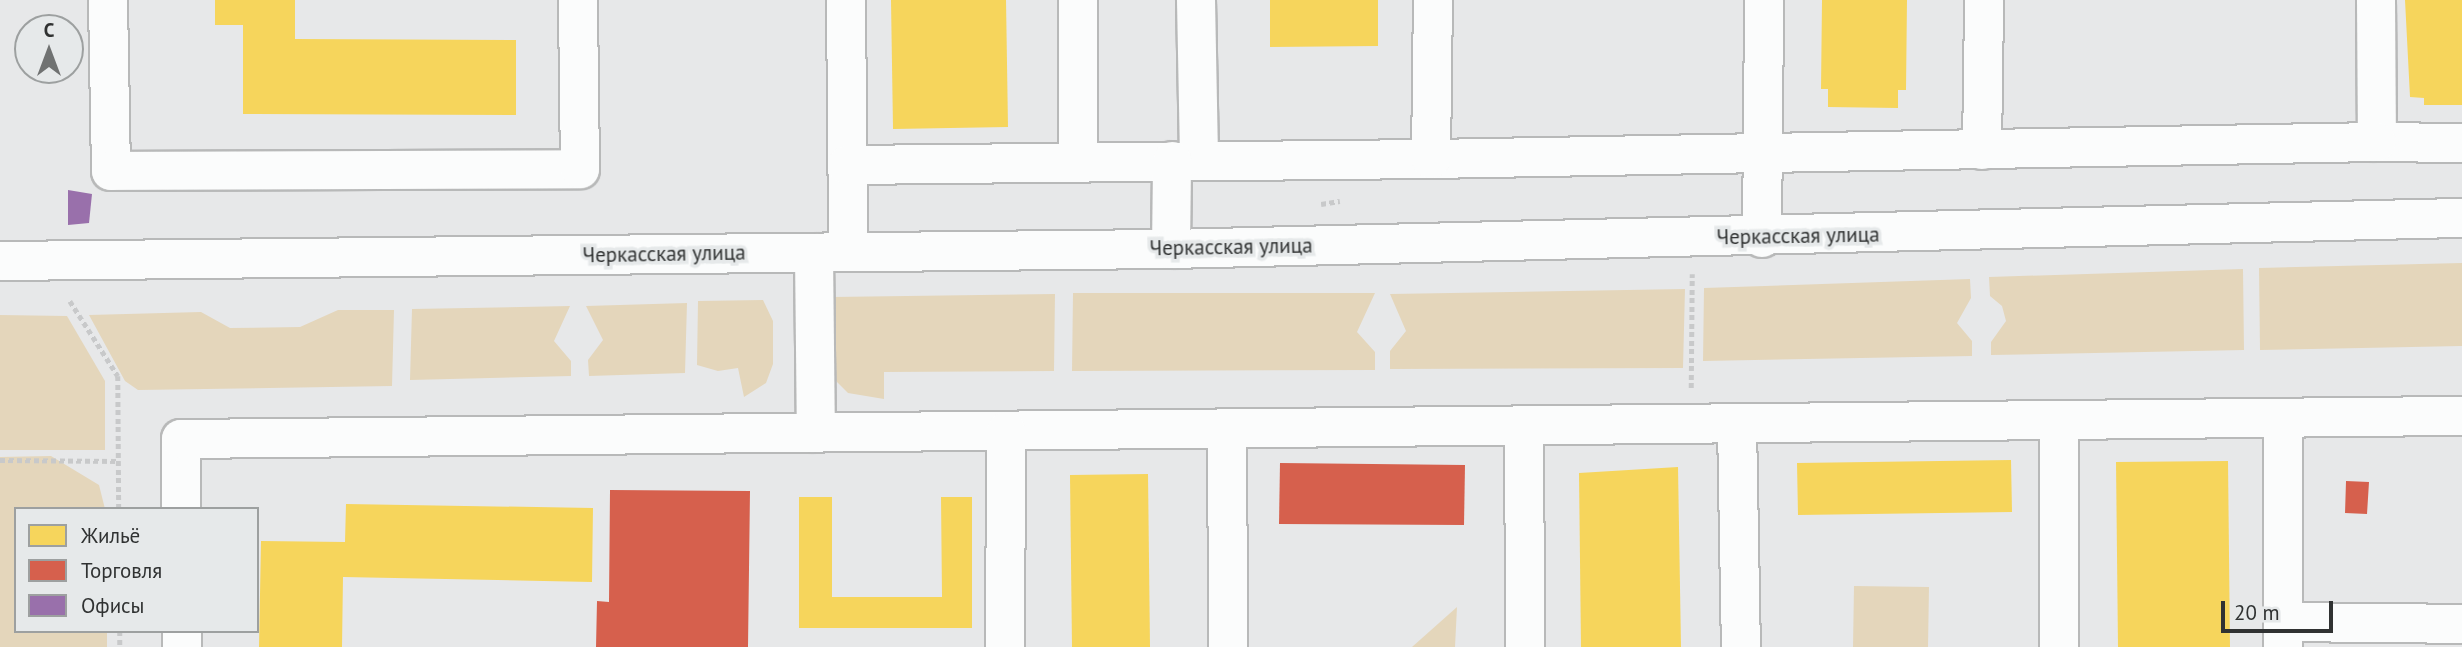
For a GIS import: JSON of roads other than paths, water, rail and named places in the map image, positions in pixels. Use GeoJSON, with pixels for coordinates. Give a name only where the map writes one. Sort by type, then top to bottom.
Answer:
{"type":"FeatureCollection","features":[{"type":"Feature","properties":{"kind":"street"},"geometry":{"type":"LineString","coordinates":[[108,0],[111,171],[580,169],[579,0]]}},
{"type":"Feature","properties":{"kind":"street"},"geometry":{"type":"LineString","coordinates":[[816,433],[831,252],[847,165],[846,0]]}},
{"type":"Feature","properties":{"kind":"street"},"geometry":{"type":"LineString","coordinates":[[1078,0],[1078,162]]}},
{"type":"Feature","properties":{"kind":"street"},"geometry":{"type":"LineString","coordinates":[[1171,249],[1186,160],[1196,0]]}},
{"type":"Feature","properties":{"kind":"street"},"geometry":{"type":"LineString","coordinates":[[1432,159],[1433,0]]}},
{"type":"Feature","properties":{"kind":"street"},"geometry":{"type":"LineString","coordinates":[[1762,237],[1764,0]]}},
{"type":"Feature","properties":{"kind":"street"},"geometry":{"type":"LineString","coordinates":[[1982,150],[1984,0]]}},
{"type":"Feature","properties":{"kind":"street"},"geometry":{"type":"LineString","coordinates":[[2376,0],[2377,142]]}},
{"type":"Feature","properties":{"kind":"street"},"geometry":{"type":"LineString","coordinates":[[847,165],[1432,159],[2377,142],[2462,143]]}},
{"type":"Feature","properties":{"kind":"street","name":"Черкасская улица"},"geometry":{"type":"LineString","coordinates":[[0,261],[1171,249],[2462,219]]}},
{"type":"Feature","properties":{"kind":"street"},"geometry":{"type":"LineString","coordinates":[[181,507],[181,439],[2462,416]]}},
{"type":"Feature","properties":{"kind":"street"},"geometry":{"type":"LineString","coordinates":[[2283,418],[2283,635],[2462,624]]}},
{"type":"Feature","properties":{"kind":"street"},"geometry":{"type":"LineString","coordinates":[[2059,420],[2059,647]]}},
{"type":"Feature","properties":{"kind":"street"},"geometry":{"type":"LineString","coordinates":[[1737,423],[1741,647]]}},
{"type":"Feature","properties":{"kind":"street"},"geometry":{"type":"LineString","coordinates":[[1524,425],[1525,647]]}},
{"type":"Feature","properties":{"kind":"street"},"geometry":{"type":"LineString","coordinates":[[1227,428],[1228,647]]}},
{"type":"Feature","properties":{"kind":"street"},"geometry":{"type":"LineString","coordinates":[[1005,647],[1006,431]]}}]}
